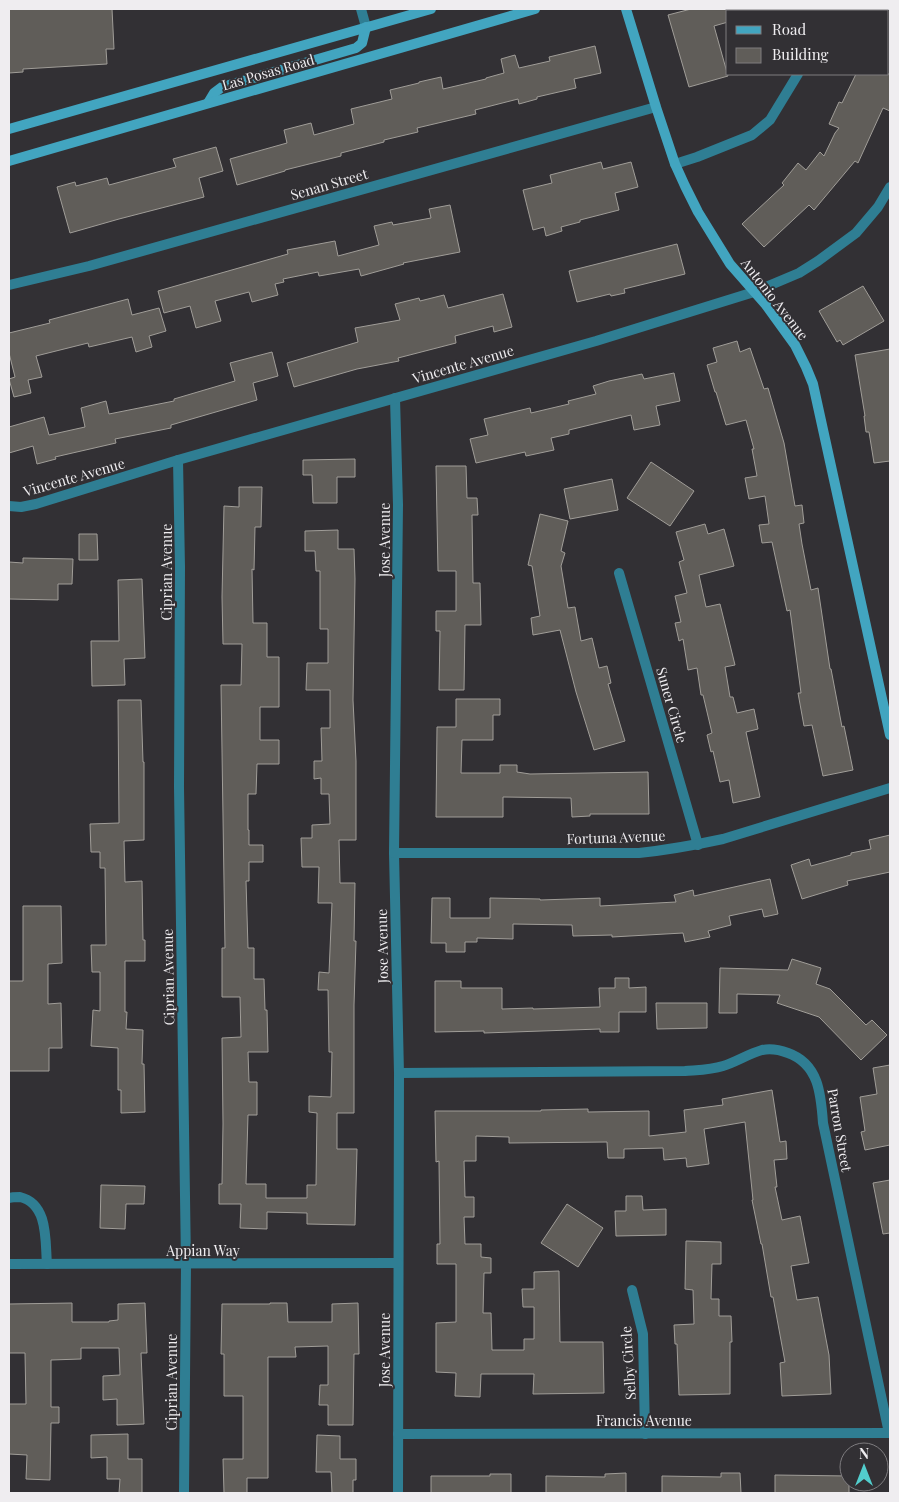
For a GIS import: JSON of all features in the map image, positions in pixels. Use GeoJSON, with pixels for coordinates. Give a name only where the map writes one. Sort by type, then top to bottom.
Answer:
{"type":"FeatureCollection","features":[{"type":"Feature","properties":{"kind":"main road","name":"Las Posas Road"},"geometry":{"type":"LineString","coordinates":[[9,129],[431,9]]}},
{"type":"Feature","properties":{"kind":"main road","name":"Las Posas Road"},"geometry":{"type":"LineString","coordinates":[[9,161],[535,9]]}},
{"type":"Feature","properties":{"kind":"main road","name":"Antonio Avenue"},"geometry":{"type":"LineString","coordinates":[[626,9],[675,164],[698,212],[730,264],[779,322],[806,367],[812,384],[890,735]]}},
{"type":"Feature","properties":{"kind":"main road"},"geometry":{"type":"LineString","coordinates":[[208,103],[222,87],[356,48],[362,43],[366,27]]}},
{"type":"Feature","properties":{"kind":"street"},"geometry":{"type":"LineString","coordinates":[[361,9],[366,27]]}},
{"type":"Feature","properties":{"kind":"street"},"geometry":{"type":"LineString","coordinates":[[675,164],[752,135],[770,120],[797,75]]}},
{"type":"Feature","properties":{"kind":"street","name":"Senan Street"},"geometry":{"type":"LineString","coordinates":[[9,285],[89,266],[656,107]]}},
{"type":"Feature","properties":{"kind":"street","name":"Vincente Avenue"},"geometry":{"type":"LineString","coordinates":[[9,506],[21,507],[36,504],[178,460],[596,341],[754,292],[798,273],[856,233],[878,207],[890,187]]}},
{"type":"Feature","properties":{"kind":"street","name":"Jose Avenue"},"geometry":{"type":"LineString","coordinates":[[395,398],[398,515],[394,853],[399,1073],[398,1493]]}},
{"type":"Feature","properties":{"kind":"street","name":"Ciprian Avenue"},"geometry":{"type":"LineString","coordinates":[[178,460],[180,567],[179,787],[186,1264],[184,1493]]}},
{"type":"Feature","properties":{"kind":"street","name":"Suner Circle"},"geometry":{"type":"LineString","coordinates":[[620,573],[698,845]]}},
{"type":"Feature","properties":{"kind":"street","name":"Fortuna Avenue"},"geometry":{"type":"LineString","coordinates":[[394,853],[639,853],[698,845],[723,839],[890,788]]}},
{"type":"Feature","properties":{"kind":"street","name":"Parron Street"},"geometry":{"type":"LineString","coordinates":[[399,1073],[685,1072],[722,1066],[754,1052],[771,1049],[786,1052],[802,1061],[814,1074],[819,1086],[823,1123],[889,1433]]}},
{"type":"Feature","properties":{"kind":"street"},"geometry":{"type":"LineString","coordinates":[[9,1198],[20,1197],[34,1204],[43,1221],[47,1264]]}},
{"type":"Feature","properties":{"kind":"street","name":"Appian Way"},"geometry":{"type":"LineString","coordinates":[[9,1264],[398,1263]]}},
{"type":"Feature","properties":{"kind":"street","name":"Selby Circle"},"geometry":{"type":"LineString","coordinates":[[632,1290],[643,1334],[646,1434]]}},
{"type":"Feature","properties":{"kind":"street","name":"Francis Avenue"},"geometry":{"type":"LineString","coordinates":[[398,1434],[889,1433]]}},
{"type":"Feature","properties":{"kind":"building"},"geometry":{"type":"Polygon","coordinates":[[[9,9],[112,9],[114,49],[106,49],[107,64],[23,69],[23,72],[9,73],[9,9]]]}},
{"type":"Feature","properties":{"kind":"building"},"geometry":{"type":"Polygon","coordinates":[[[691,9],[728,9],[726,10],[726,23],[714,26],[726,75],[728,76],[689,87],[668,15],[691,9]]]}},
{"type":"Feature","properties":{"kind":"building"},"geometry":{"type":"Polygon","coordinates":[[[595,46],[601,73],[574,79],[576,88],[537,97],[537,99],[519,104],[518,99],[475,110],[476,114],[417,128],[418,132],[384,140],[384,142],[341,153],[341,156],[285,170],[237,185],[230,159],[287,143],[284,130],[311,123],[314,135],[354,124],[351,109],[392,99],[390,90],[441,77],[443,89],[504,73],[501,59],[515,55],[519,68],[550,61],[549,57],[595,46]]]}},
{"type":"Feature","properties":{"kind":"building"},"geometry":{"type":"Polygon","coordinates":[[[890,74],[890,111],[883,108],[858,163],[855,161],[814,210],[809,205],[764,247],[742,224],[784,185],[782,183],[798,163],[806,170],[820,152],[824,156],[839,128],[829,124],[839,102],[842,103],[856,75],[890,74]]]}},
{"type":"Feature","properties":{"kind":"building"},"geometry":{"type":"Polygon","coordinates":[[[216,147],[223,171],[199,178],[204,197],[70,233],[57,187],[75,182],[76,186],[107,178],[109,185],[176,167],[173,159],[216,147]]]}},
{"type":"Feature","properties":{"kind":"building"},"geometry":{"type":"Polygon","coordinates":[[[601,162],[603,169],[631,162],[638,187],[615,193],[619,210],[580,220],[580,222],[561,227],[562,231],[546,236],[544,227],[533,230],[523,190],[552,183],[550,175],[601,162]]]}},
{"type":"Feature","properties":{"kind":"building"},"geometry":{"type":"Polygon","coordinates":[[[450,205],[460,252],[403,263],[361,276],[359,269],[319,276],[318,272],[283,279],[284,282],[275,284],[278,295],[252,302],[249,292],[215,301],[221,321],[196,328],[190,306],[164,313],[158,291],[288,254],[287,250],[335,241],[338,256],[379,245],[374,226],[392,222],[393,225],[431,218],[429,209],[450,205]]]}},
{"type":"Feature","properties":{"kind":"building"},"geometry":{"type":"Polygon","coordinates":[[[677,244],[685,274],[624,289],[625,293],[611,296],[610,294],[577,302],[569,271],[677,244]]]}},
{"type":"Feature","properties":{"kind":"building"},"geometry":{"type":"Polygon","coordinates":[[[863,286],[884,321],[843,345],[840,340],[837,342],[819,311],[863,286]]]}},
{"type":"Feature","properties":{"kind":"building"},"geometry":{"type":"Polygon","coordinates":[[[503,294],[512,327],[494,332],[493,326],[455,336],[456,343],[398,358],[399,361],[357,369],[294,387],[287,363],[358,342],[355,328],[400,320],[395,304],[419,298],[420,301],[444,295],[448,308],[503,294]]]}},
{"type":"Feature","properties":{"kind":"building"},"geometry":{"type":"Polygon","coordinates":[[[128,299],[132,315],[159,308],[166,331],[149,336],[152,347],[136,352],[132,337],[89,347],[88,343],[36,356],[42,377],[28,380],[31,393],[14,397],[9,379],[15,377],[9,353],[9,333],[50,323],[49,320],[128,299]]]}},
{"type":"Feature","properties":{"kind":"building"},"geometry":{"type":"Polygon","coordinates":[[[737,341],[740,352],[750,348],[764,389],[768,388],[784,443],[795,506],[802,505],[804,523],[799,524],[802,544],[811,590],[818,588],[830,669],[853,770],[823,776],[812,725],[804,726],[798,693],[801,693],[790,610],[787,611],[772,542],[762,543],[759,525],[769,524],[765,496],[749,499],[745,478],[757,476],[752,449],[754,449],[746,420],[726,425],[707,365],[717,362],[713,348],[737,341]]]}},
{"type":"Feature","properties":{"kind":"building"},"geometry":{"type":"Polygon","coordinates":[[[890,349],[890,461],[874,463],[869,432],[866,432],[855,355],[890,349]]]}},
{"type":"Feature","properties":{"kind":"building"},"geometry":{"type":"Polygon","coordinates":[[[272,352],[278,376],[253,383],[257,400],[171,425],[171,428],[115,439],[116,443],[55,457],[56,459],[37,464],[33,446],[9,453],[9,427],[44,417],[49,435],[85,427],[81,408],[106,401],[109,414],[174,401],[174,399],[235,381],[230,363],[272,352]]]}},
{"type":"Feature","properties":{"kind":"building"},"geometry":{"type":"Polygon","coordinates":[[[674,373],[680,401],[656,406],[660,425],[634,430],[631,415],[569,430],[569,434],[551,438],[554,450],[526,456],[525,452],[476,463],[470,439],[488,435],[484,419],[530,408],[531,413],[569,404],[568,401],[596,394],[593,386],[609,381],[642,374],[644,379],[674,373]]]}},
{"type":"Feature","properties":{"kind":"building"},"geometry":{"type":"Polygon","coordinates":[[[355,459],[355,477],[337,477],[337,503],[313,503],[312,475],[303,475],[303,460],[355,459]]]}},
{"type":"Feature","properties":{"kind":"building"},"geometry":{"type":"Polygon","coordinates":[[[651,462],[694,491],[670,526],[627,498],[651,462]]]}},
{"type":"Feature","properties":{"kind":"building"},"geometry":{"type":"Polygon","coordinates":[[[436,466],[466,466],[467,498],[477,498],[478,515],[472,515],[473,583],[480,583],[481,625],[465,625],[464,690],[439,690],[440,631],[436,631],[436,611],[456,611],[456,571],[438,571],[436,466]]]}},
{"type":"Feature","properties":{"kind":"building"},"geometry":{"type":"Polygon","coordinates":[[[612,479],[618,510],[570,519],[564,489],[612,479]]]}},
{"type":"Feature","properties":{"kind":"building"},"geometry":{"type":"Polygon","coordinates":[[[239,487],[262,487],[261,527],[255,527],[254,570],[252,569],[253,623],[267,623],[267,657],[279,657],[279,707],[260,707],[260,740],[279,740],[279,764],[257,764],[256,794],[248,794],[249,845],[263,845],[263,862],[249,862],[249,881],[246,881],[248,948],[254,948],[254,979],[264,979],[268,1052],[248,1052],[249,1082],[257,1082],[257,1115],[248,1115],[246,1184],[266,1184],[266,1198],[307,1198],[307,1185],[316,1185],[317,1113],[309,1112],[309,1096],[331,1097],[332,1052],[329,1052],[328,990],[318,990],[319,972],[329,973],[332,903],[318,903],[319,867],[302,867],[301,838],[312,838],[312,825],[330,824],[329,794],[321,794],[321,778],[314,779],[314,761],[322,761],[321,728],[330,728],[330,690],[306,690],[307,663],[328,663],[328,629],[320,629],[320,571],[316,571],[315,551],[305,551],[305,531],[338,530],[338,549],[354,549],[353,700],[356,761],[356,840],[339,840],[340,883],[355,883],[354,1113],[337,1113],[337,1149],[357,1149],[355,1225],[307,1224],[307,1213],[267,1212],[267,1229],[240,1228],[241,1204],[219,1204],[219,1184],[222,1184],[222,1038],[241,1037],[240,997],[222,997],[222,948],[225,948],[221,685],[241,685],[242,644],[223,644],[224,506],[239,507],[239,487]]]}},
{"type":"Feature","properties":{"kind":"building"},"geometry":{"type":"Polygon","coordinates":[[[540,514],[568,521],[561,551],[565,553],[561,566],[568,608],[575,607],[581,641],[592,638],[599,668],[607,666],[611,683],[608,684],[625,741],[594,750],[576,692],[560,630],[533,635],[531,618],[540,616],[532,566],[528,565],[540,514]]]}},
{"type":"Feature","properties":{"kind":"building"},"geometry":{"type":"Polygon","coordinates":[[[705,524],[708,534],[724,529],[734,566],[699,575],[706,607],[720,604],[735,665],[725,667],[730,697],[733,697],[737,713],[754,709],[758,729],[746,732],[760,797],[733,803],[729,780],[720,782],[713,751],[711,752],[707,735],[712,733],[703,695],[701,695],[697,668],[688,670],[683,639],[679,641],[675,623],[681,622],[675,596],[687,593],[679,562],[684,560],[676,532],[705,524]]]}},
{"type":"Feature","properties":{"kind":"building"},"geometry":{"type":"Polygon","coordinates":[[[79,534],[97,534],[98,560],[79,560],[79,534]]]}},
{"type":"Feature","properties":{"kind":"building"},"geometry":{"type":"Polygon","coordinates":[[[23,558],[73,559],[72,584],[58,584],[58,600],[9,599],[9,562],[23,563],[23,558]]]}},
{"type":"Feature","properties":{"kind":"building"},"geometry":{"type":"Polygon","coordinates":[[[142,579],[145,658],[124,659],[125,685],[92,686],[91,641],[119,641],[118,580],[142,579]]]}},
{"type":"Feature","properties":{"kind":"building"},"geometry":{"type":"Polygon","coordinates":[[[456,699],[500,699],[500,715],[493,715],[493,740],[462,740],[461,773],[500,773],[500,765],[517,765],[517,772],[530,774],[648,772],[649,814],[590,814],[590,816],[572,817],[571,798],[503,797],[503,817],[436,817],[437,727],[456,727],[456,699]]]}},
{"type":"Feature","properties":{"kind":"building"},"geometry":{"type":"Polygon","coordinates":[[[118,700],[141,700],[144,762],[144,840],[124,841],[125,882],[142,881],[145,961],[125,961],[125,1012],[127,1012],[126,1029],[143,1030],[142,1064],[144,1064],[145,1112],[121,1113],[121,1090],[118,1090],[118,1048],[91,1046],[93,1010],[100,1011],[100,972],[92,972],[91,945],[106,945],[105,868],[100,868],[100,852],[91,852],[90,824],[119,823],[118,700]]]}},
{"type":"Feature","properties":{"kind":"building"},"geometry":{"type":"Polygon","coordinates":[[[890,835],[890,872],[847,881],[848,885],[802,899],[791,865],[809,859],[811,866],[851,855],[851,853],[871,849],[869,840],[890,835]]]}},
{"type":"Feature","properties":{"kind":"building"},"geometry":{"type":"Polygon","coordinates":[[[770,879],[778,914],[764,917],[762,909],[729,916],[731,925],[708,931],[710,937],[685,942],[683,933],[612,937],[612,935],[573,936],[572,925],[513,924],[513,939],[477,938],[477,942],[465,942],[465,952],[446,952],[446,943],[431,943],[432,898],[450,898],[450,918],[490,918],[490,898],[540,900],[600,898],[600,906],[676,902],[674,895],[693,890],[694,896],[770,879]]]}},
{"type":"Feature","properties":{"kind":"building"},"geometry":{"type":"Polygon","coordinates":[[[23,906],[61,906],[62,963],[48,964],[48,1004],[61,1003],[62,1048],[49,1048],[49,1071],[9,1071],[9,981],[23,981],[23,906]]]}},
{"type":"Feature","properties":{"kind":"building"},"geometry":{"type":"Polygon","coordinates":[[[792,959],[821,968],[816,984],[830,989],[866,1025],[872,1020],[887,1035],[861,1060],[819,1017],[777,1003],[780,995],[737,994],[737,1013],[719,1013],[720,968],[788,970],[792,959]]]}},
{"type":"Feature","properties":{"kind":"building"},"geometry":{"type":"Polygon","coordinates":[[[615,978],[629,978],[629,988],[646,987],[646,1012],[619,1012],[619,1032],[600,1032],[600,1029],[484,1033],[484,1031],[435,1032],[435,981],[461,981],[461,988],[502,988],[502,1009],[533,1009],[600,1007],[599,988],[615,988],[615,978]]]}},
{"type":"Feature","properties":{"kind":"building"},"geometry":{"type":"Polygon","coordinates":[[[656,1003],[707,1003],[707,1028],[657,1029],[656,1003]]]}},
{"type":"Feature","properties":{"kind":"building"},"geometry":{"type":"Polygon","coordinates":[[[890,1065],[890,1145],[865,1150],[861,1132],[865,1131],[860,1097],[877,1094],[873,1068],[890,1065]]]}},
{"type":"Feature","properties":{"kind":"building"},"geometry":{"type":"Polygon","coordinates":[[[772,1090],[780,1142],[786,1141],[787,1159],[774,1160],[777,1187],[775,1187],[782,1220],[800,1216],[809,1263],[791,1266],[797,1300],[818,1297],[829,1355],[831,1394],[782,1396],[780,1363],[785,1362],[752,1200],[745,1122],[704,1129],[709,1164],[687,1167],[686,1158],[664,1160],[663,1148],[624,1149],[624,1158],[608,1158],[607,1142],[509,1143],[509,1137],[476,1136],[476,1161],[464,1161],[465,1197],[474,1197],[474,1217],[464,1217],[465,1244],[481,1244],[481,1257],[491,1258],[491,1273],[484,1273],[483,1313],[491,1313],[492,1350],[524,1350],[524,1339],[534,1339],[534,1307],[523,1307],[522,1289],[534,1289],[534,1272],[559,1271],[560,1342],[603,1342],[604,1393],[533,1394],[534,1374],[481,1374],[480,1397],[455,1396],[456,1373],[436,1372],[436,1323],[456,1322],[456,1264],[437,1264],[437,1244],[440,1244],[439,1161],[436,1162],[435,1111],[588,1109],[588,1112],[649,1111],[649,1136],[686,1132],[684,1110],[723,1105],[722,1099],[772,1090]]]}},
{"type":"Feature","properties":{"kind":"building"},"geometry":{"type":"Polygon","coordinates":[[[890,1180],[890,1233],[883,1234],[873,1183],[890,1180]]]}},
{"type":"Feature","properties":{"kind":"building"},"geometry":{"type":"Polygon","coordinates":[[[101,1185],[145,1186],[144,1204],[126,1204],[125,1229],[100,1228],[101,1185]]]}},
{"type":"Feature","properties":{"kind":"building"},"geometry":{"type":"Polygon","coordinates":[[[626,1196],[642,1196],[643,1210],[666,1209],[666,1235],[616,1236],[615,1211],[626,1211],[626,1196]]]}},
{"type":"Feature","properties":{"kind":"building"},"geometry":{"type":"Polygon","coordinates":[[[567,1204],[603,1228],[578,1267],[541,1243],[567,1204]]]}},
{"type":"Feature","properties":{"kind":"building"},"geometry":{"type":"Polygon","coordinates":[[[686,1241],[721,1242],[721,1264],[712,1264],[711,1299],[719,1299],[719,1316],[731,1316],[730,1394],[679,1395],[677,1344],[675,1344],[674,1325],[694,1324],[693,1290],[685,1289],[686,1241]]]}},
{"type":"Feature","properties":{"kind":"building"},"geometry":{"type":"Polygon","coordinates":[[[72,1303],[72,1322],[109,1322],[118,1320],[118,1304],[145,1303],[147,1353],[141,1353],[144,1424],[117,1425],[117,1399],[103,1400],[103,1376],[120,1375],[119,1348],[81,1348],[81,1359],[51,1360],[51,1407],[59,1407],[59,1423],[51,1423],[50,1480],[26,1479],[27,1455],[9,1454],[9,1404],[26,1404],[25,1353],[9,1353],[9,1304],[72,1303]]]}},
{"type":"Feature","properties":{"kind":"building"},"geometry":{"type":"Polygon","coordinates":[[[287,1303],[288,1322],[332,1322],[332,1304],[358,1303],[359,1354],[354,1354],[353,1425],[328,1425],[328,1405],[319,1405],[320,1385],[328,1385],[328,1346],[295,1347],[296,1357],[268,1357],[268,1478],[247,1478],[247,1493],[224,1493],[223,1459],[243,1459],[243,1396],[224,1396],[224,1354],[221,1354],[222,1304],[287,1303]]]}},
{"type":"Feature","properties":{"kind":"building"},"geometry":{"type":"Polygon","coordinates":[[[128,1434],[128,1459],[142,1459],[142,1493],[119,1493],[120,1479],[107,1479],[107,1457],[91,1458],[91,1435],[128,1434]]]}},
{"type":"Feature","properties":{"kind":"building"},"geometry":{"type":"Polygon","coordinates":[[[317,1435],[340,1436],[340,1459],[356,1459],[356,1480],[353,1480],[353,1493],[332,1493],[331,1472],[316,1472],[317,1435]]]}},
{"type":"Feature","properties":{"kind":"building"},"geometry":{"type":"Polygon","coordinates":[[[626,1473],[626,1493],[546,1493],[546,1476],[605,1477],[605,1474],[626,1473]]]}},
{"type":"Feature","properties":{"kind":"building"},"geometry":{"type":"Polygon","coordinates":[[[721,1473],[740,1473],[741,1493],[662,1493],[662,1476],[721,1477],[721,1473]]]}},
{"type":"Feature","properties":{"kind":"building"},"geometry":{"type":"Polygon","coordinates":[[[490,1474],[511,1474],[511,1493],[431,1493],[431,1476],[490,1476],[490,1474]]]}},
{"type":"Feature","properties":{"kind":"building"},"geometry":{"type":"Polygon","coordinates":[[[775,1475],[839,1476],[839,1492],[849,1492],[849,1493],[775,1493],[775,1475]]]}}]}
